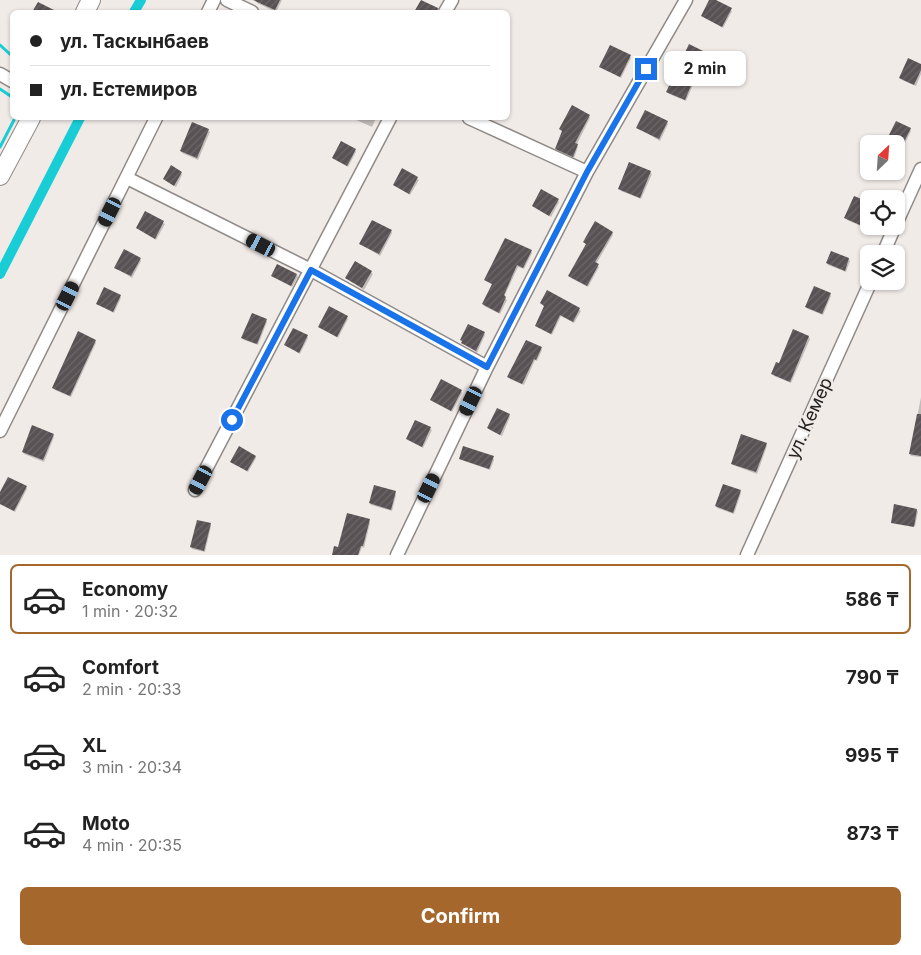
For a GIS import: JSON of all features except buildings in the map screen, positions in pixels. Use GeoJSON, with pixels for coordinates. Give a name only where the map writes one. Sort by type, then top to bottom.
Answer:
{"type":"FeatureCollection","features":[{"type":"Feature","properties":{"kind":"main road"},"geometry":{"type":"LineString","coordinates":[[0,176],[30,120]]}},
{"type":"Feature","properties":{"kind":"street"},"geometry":{"type":"LineString","coordinates":[[227,0],[248,10]]}},
{"type":"Feature","properties":{"kind":"street"},"geometry":{"type":"LineString","coordinates":[[397,555],[487,367],[587,172],[686,0]]}},
{"type":"Feature","properties":{"kind":"street"},"geometry":{"type":"LineString","coordinates":[[0,431],[155,120]]}},
{"type":"Feature","properties":{"kind":"street"},"geometry":{"type":"LineString","coordinates":[[195,490],[389,120]]}},
{"type":"Feature","properties":{"kind":"street"},"geometry":{"type":"LineString","coordinates":[[473,120],[587,172]]}},
{"type":"Feature","properties":{"kind":"street"},"geometry":{"type":"LineString","coordinates":[[905,205],[921,170]]}},
{"type":"Feature","properties":{"kind":"street"},"geometry":{"type":"LineString","coordinates":[[127,178],[311,270],[487,367]]}},
{"type":"Feature","properties":{"kind":"street","name":"ул. Кемер"},"geometry":{"type":"LineString","coordinates":[[747,555],[867,290]]}},
{"type":"Feature","properties":{"kind":"waterway"},"geometry":{"type":"LineString","coordinates":[[135,10],[141,0]]}},
{"type":"Feature","properties":{"kind":"waterway"},"geometry":{"type":"LineString","coordinates":[[0,45],[10,54]]}},
{"type":"Feature","properties":{"kind":"waterway"},"geometry":{"type":"LineString","coordinates":[[0,89],[10,96]]}},
{"type":"Feature","properties":{"kind":"waterway"},"geometry":{"type":"LineString","coordinates":[[0,147],[14,120]]}},
{"type":"Feature","properties":{"kind":"waterway"},"geometry":{"type":"LineString","coordinates":[[0,274],[79,120]]}},
{"type":"Feature","properties":{"kind":"route"},"geometry":{"type":"LineString","coordinates":[[232,420],[311,270],[487,367],[587,172],[646,69]]}}]}
